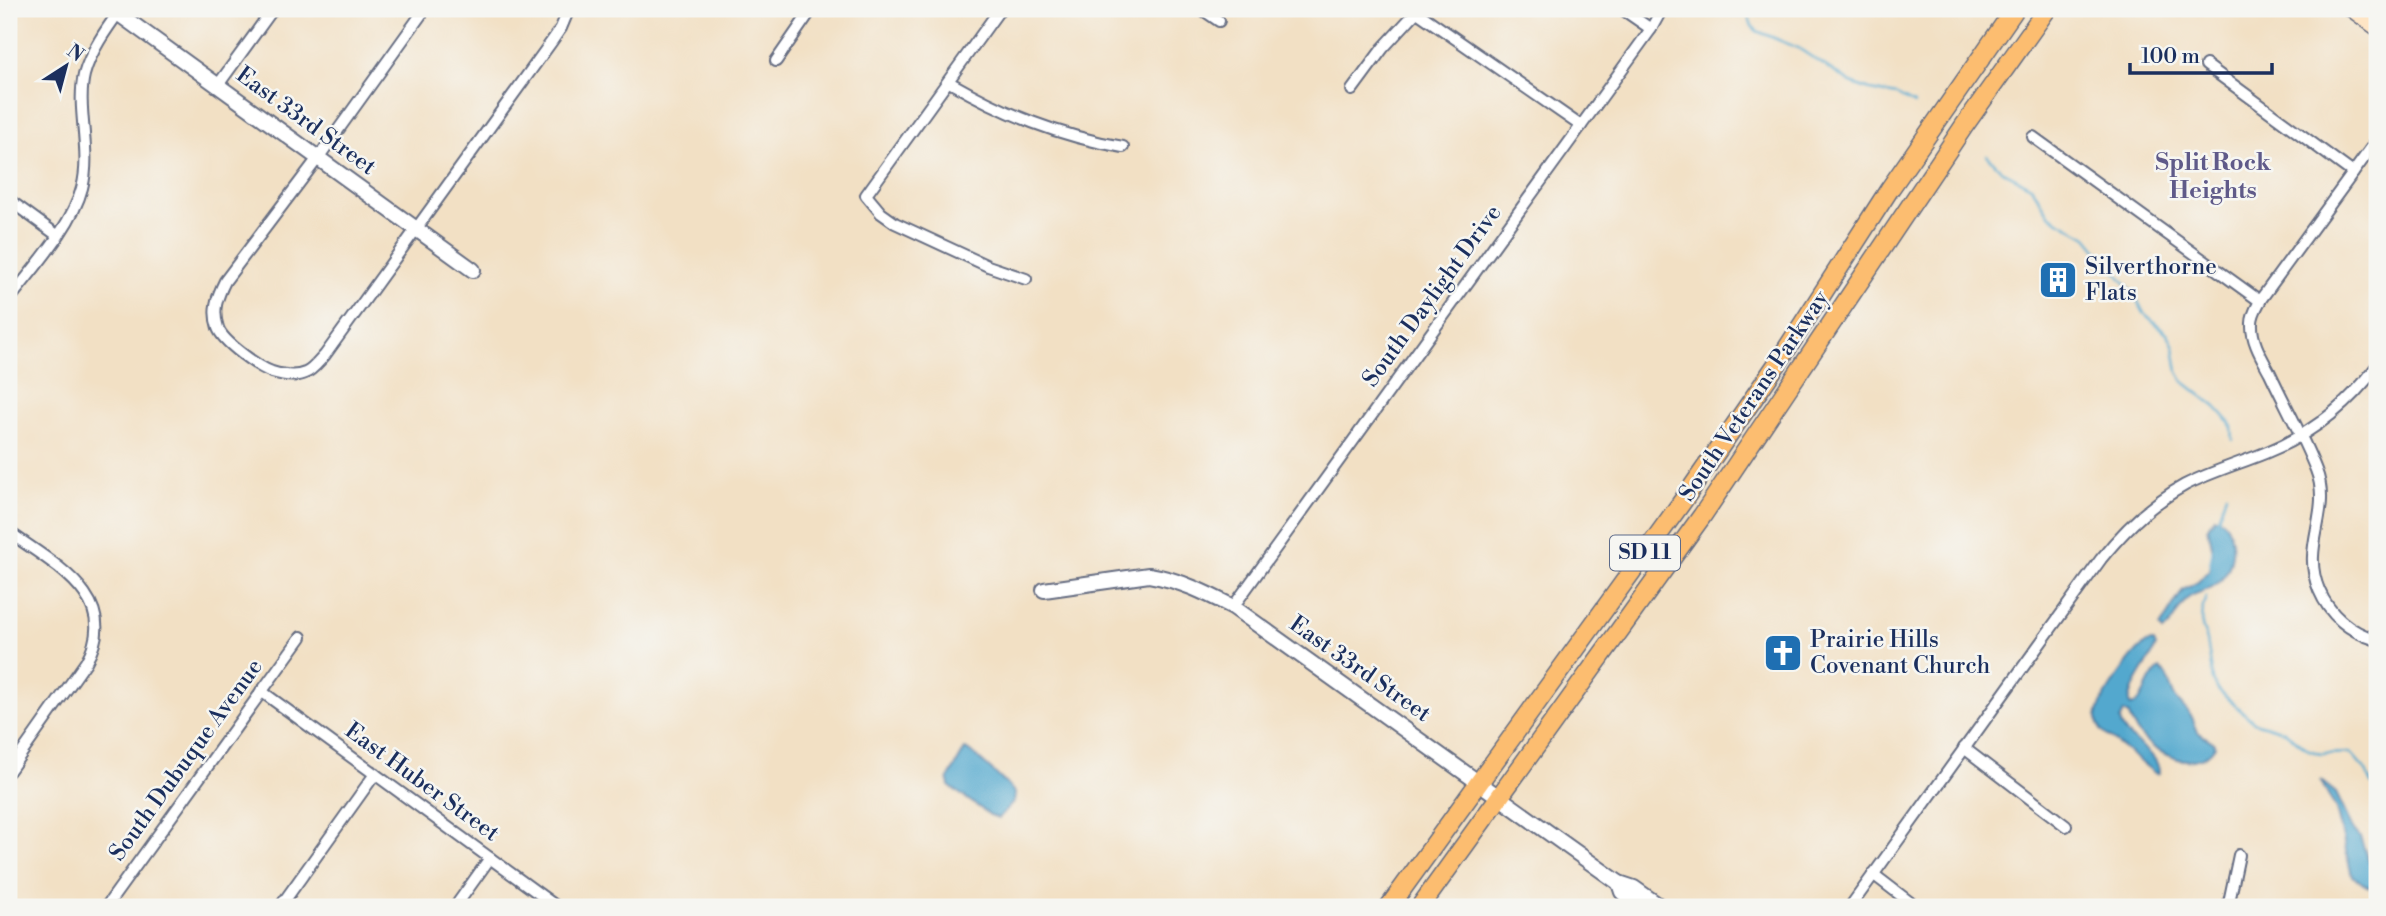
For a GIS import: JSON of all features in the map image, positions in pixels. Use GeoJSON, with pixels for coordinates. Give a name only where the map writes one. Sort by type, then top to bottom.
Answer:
{"type":"FeatureCollection","features":[{"type":"Feature","properties":{"kind":"highway","name":"South Veterans Parkway"},"geometry":{"type":"LineString","coordinates":[[1389,907],[1726,439],[1889,190],[2015,9]]}},
{"type":"Feature","properties":{"kind":"highway","name":"South Veterans Parkway"},"geometry":{"type":"LineString","coordinates":[[1420,907],[1710,506],[1957,137],[2047,9]]}},
{"type":"Feature","properties":{"kind":"main road"},"geometry":{"type":"LineString","coordinates":[[2352,9],[2377,27]]}},
{"type":"Feature","properties":{"kind":"street"},"geometry":{"type":"LineString","coordinates":[[218,85],[274,9]]}},
{"type":"Feature","properties":{"kind":"street"},"geometry":{"type":"LineString","coordinates":[[425,9],[225,281],[215,300],[215,317],[219,331],[230,344],[272,372],[291,376],[307,373],[324,355],[552,41],[569,9]]}},
{"type":"Feature","properties":{"kind":"street"},"geometry":{"type":"LineString","coordinates":[[776,61],[812,9]]}},
{"type":"Feature","properties":{"kind":"street"},"geometry":{"type":"LineString","coordinates":[[1000,9],[866,195],[881,213],[895,223],[988,266],[1026,279]]}},
{"type":"Feature","properties":{"kind":"street"},"geometry":{"type":"LineString","coordinates":[[1195,9],[1203,10],[1219,21]]}},
{"type":"Feature","properties":{"kind":"street"},"geometry":{"type":"LineString","coordinates":[[1622,9],[1651,29]]}},
{"type":"Feature","properties":{"kind":"street","name":"South Daylight Drive"},"geometry":{"type":"LineString","coordinates":[[1233,607],[1651,29],[1662,9]]}},
{"type":"Feature","properties":{"kind":"street"},"geometry":{"type":"LineString","coordinates":[[9,300],[77,205],[86,162],[83,76],[91,55],[117,10]]}},
{"type":"Feature","properties":{"kind":"street","name":"East 33rd Street"},"geometry":{"type":"LineString","coordinates":[[117,10],[473,270]]}},
{"type":"Feature","properties":{"kind":"street"},"geometry":{"type":"LineString","coordinates":[[1352,90],[1383,48],[1418,10],[1581,126]]}},
{"type":"Feature","properties":{"kind":"street"},"geometry":{"type":"LineString","coordinates":[[2206,65],[2353,173]]}},
{"type":"Feature","properties":{"kind":"street"},"geometry":{"type":"LineString","coordinates":[[949,82],[1024,121],[1072,136],[1123,147]]}},
{"type":"Feature","properties":{"kind":"street"},"geometry":{"type":"LineString","coordinates":[[2033,136],[2260,302]]}},
{"type":"Feature","properties":{"kind":"street"},"geometry":{"type":"LineString","coordinates":[[2377,140],[2260,302],[2252,320],[2253,335],[2318,473],[2322,495],[2311,555],[2312,570],[2318,588],[2329,607],[2344,624],[2377,640]]}},
{"type":"Feature","properties":{"kind":"street"},"geometry":{"type":"LineString","coordinates":[[9,200],[57,235]]}},
{"type":"Feature","properties":{"kind":"street"},"geometry":{"type":"LineString","coordinates":[[1850,907],[2101,559],[2131,526],[2157,503],[2185,486],[2300,436],[2340,407],[2377,366]]}},
{"type":"Feature","properties":{"kind":"street"},"geometry":{"type":"LineString","coordinates":[[9,534],[76,582],[90,599],[97,624],[94,645],[86,662],[9,771]]}},
{"type":"Feature","properties":{"kind":"street","name":"East 33rd Street"},"geometry":{"type":"LineString","coordinates":[[1044,590],[1149,575],[1181,583],[1233,607],[1619,883],[1634,888],[1661,907]]}},
{"type":"Feature","properties":{"kind":"street","name":"South Dubuque Avenue"},"geometry":{"type":"LineString","coordinates":[[106,907],[301,637]]}},
{"type":"Feature","properties":{"kind":"street","name":"East Huber Street"},"geometry":{"type":"LineString","coordinates":[[261,691],[557,907]]}},
{"type":"Feature","properties":{"kind":"street"},"geometry":{"type":"LineString","coordinates":[[1964,748],[2066,826]]}},
{"type":"Feature","properties":{"kind":"street"},"geometry":{"type":"LineString","coordinates":[[280,907],[375,774]]}},
{"type":"Feature","properties":{"kind":"street"},"geometry":{"type":"LineString","coordinates":[[2228,907],[2239,855]]}},
{"type":"Feature","properties":{"kind":"street"},"geometry":{"type":"LineString","coordinates":[[455,907],[490,858]]}},
{"type":"Feature","properties":{"kind":"street"},"geometry":{"type":"LineString","coordinates":[[1873,874],[1916,907]]}},
{"type":"Feature","properties":{"kind":"street","name":"East 33rd Street"},"geometry":{"type":"LineString","coordinates":[[1619,883],[1622,892],[1641,907]]}},
{"type":"Feature","properties":{"kind":"water"},"geometry":{"type":"Polygon","coordinates":[[[2214,517],[2223,520],[2231,538],[2232,557],[2229,567],[2218,582],[2186,600],[2163,632],[2160,627],[2183,590],[2198,582],[2209,570],[2213,551],[2208,527],[2214,517]]]}},
{"type":"Feature","properties":{"kind":"water"},"geometry":{"type":"Polygon","coordinates":[[[2148,642],[2154,642],[2156,647],[2136,682],[2129,704],[2131,706],[2140,700],[2151,678],[2160,669],[2166,675],[2174,696],[2192,717],[2198,732],[2215,746],[2205,756],[2193,760],[2166,754],[2142,737],[2129,715],[2124,712],[2120,721],[2123,729],[2153,757],[2159,773],[2156,774],[2104,733],[2097,719],[2102,702],[2123,669],[2138,650],[2148,642]]]}},
{"type":"Feature","properties":{"kind":"water"},"geometry":{"type":"Polygon","coordinates":[[[965,749],[1015,793],[1014,801],[999,818],[990,815],[949,786],[948,779],[965,749]]]}},
{"type":"Feature","properties":{"kind":"water"},"geometry":{"type":"Polygon","coordinates":[[[2320,780],[2336,793],[2353,829],[2360,837],[2377,875],[2377,888],[2369,887],[2352,876],[2336,809],[2320,780]]]}},
{"type":"Feature","properties":{"kind":"waterway"},"geometry":{"type":"LineString","coordinates":[[1746,9],[1752,26],[1757,31],[1798,48],[1851,83],[1897,95],[1914,104]]}},
{"type":"Feature","properties":{"kind":"waterway"},"geometry":{"type":"LineString","coordinates":[[1987,155],[2002,171],[2031,186],[2050,216],[2087,237],[2134,294],[2144,313],[2168,334],[2183,381],[2226,418],[2232,427],[2233,440]]}},
{"type":"Feature","properties":{"kind":"waterway"},"geometry":{"type":"LineString","coordinates":[[2217,521],[2226,494]]}},
{"type":"Feature","properties":{"kind":"waterway"},"geometry":{"type":"LineString","coordinates":[[2210,566],[2213,548]]}},
{"type":"Feature","properties":{"kind":"waterway"},"geometry":{"type":"LineString","coordinates":[[2206,597],[2202,626],[2207,640],[2213,680],[2218,690],[2254,722],[2284,731],[2309,750],[2321,754],[2350,753],[2377,788]]}},
{"type":"Feature","properties":{"kind":"place","name":"Silverthorne Flats"},"geometry":{"type":"Point","coordinates":[2058,280]}},
{"type":"Feature","properties":{"kind":"place","name":"Prairie Hills Covenant Church"},"geometry":{"type":"Point","coordinates":[1783,653]}},
{"type":"Feature","properties":{"kind":"district","name":"Split Rock Heights"},"geometry":{"type":"Point","coordinates":[2213,177]}}]}
